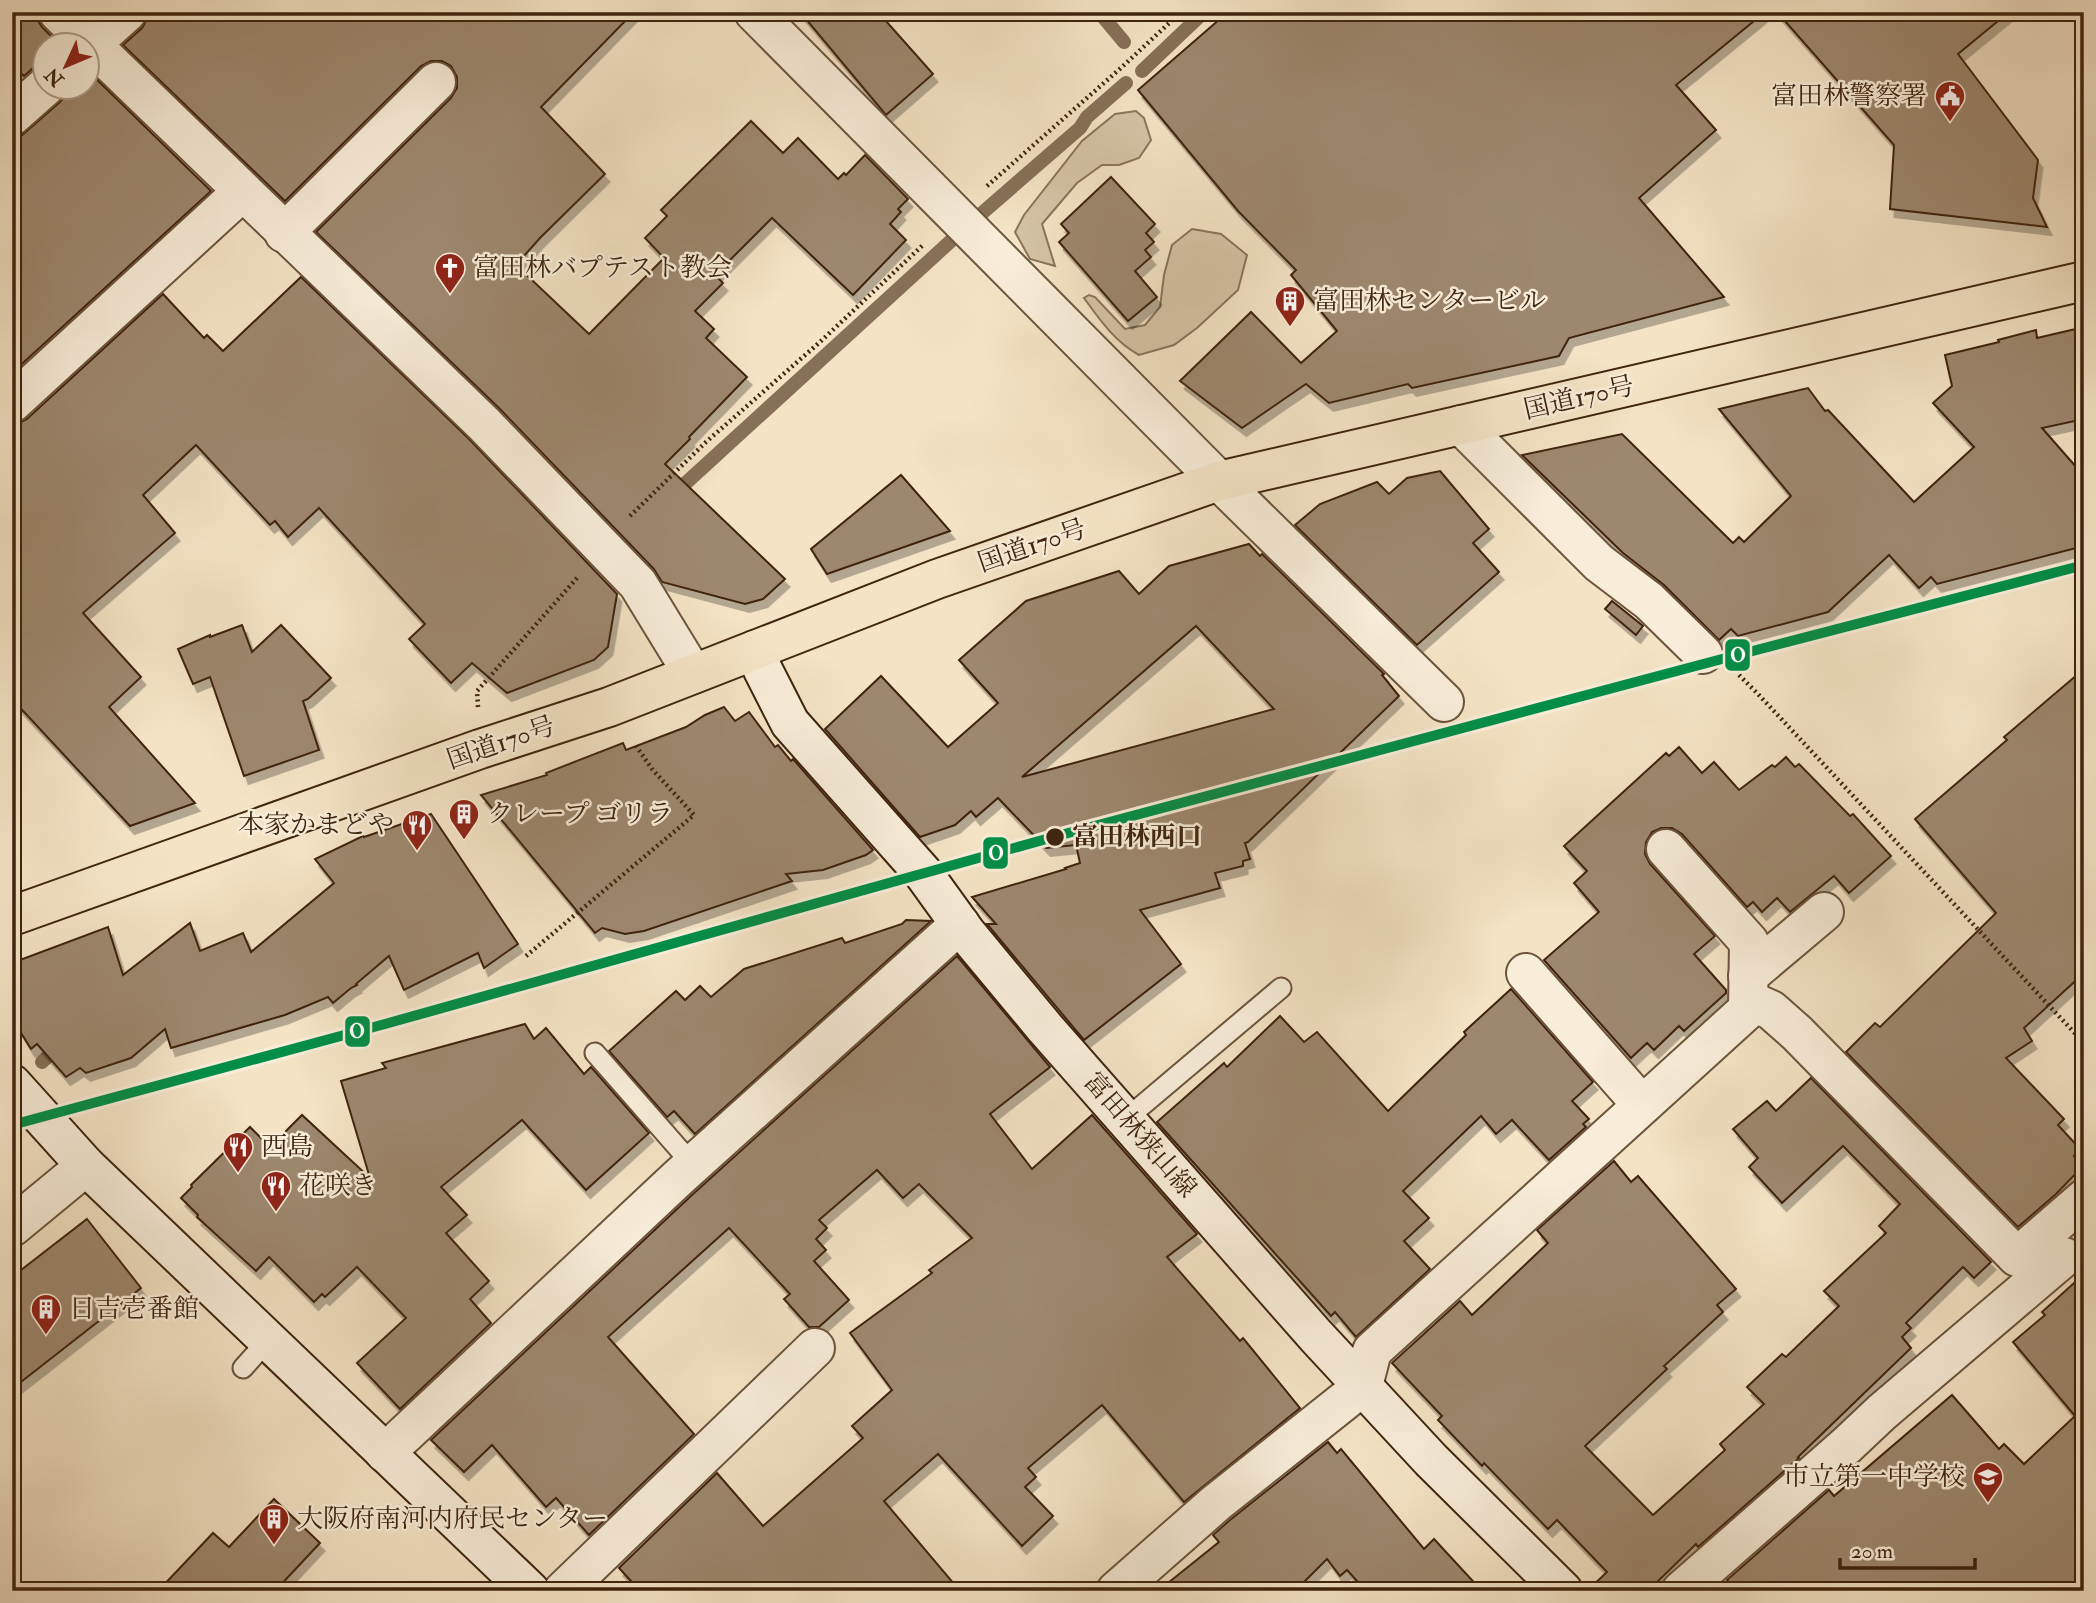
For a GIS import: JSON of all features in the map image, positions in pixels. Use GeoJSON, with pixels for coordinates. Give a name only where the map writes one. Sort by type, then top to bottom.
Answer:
{"type":"FeatureCollection","features":[{"type":"Feature","properties":{"kind":"highway","name":"国道170号"},"geometry":{"type":"LineString","coordinates":[[12,916],[480,749],[609,707],[937,579],[1219,481],[2084,281]]}},
{"type":"Feature","properties":{"kind":"street"},"geometry":{"type":"LineString","coordinates":[[58,12],[76,32]]}},
{"type":"Feature","properties":{"kind":"street"},"geometry":{"type":"LineString","coordinates":[[102,34],[127,12]]}},
{"type":"Feature","properties":{"kind":"street"},"geometry":{"type":"LineString","coordinates":[[754,12],[1219,481],[1444,702]]}},
{"type":"Feature","properties":{"kind":"street"},"geometry":{"type":"LineString","coordinates":[[102,58],[484,424],[638,584],[693,674]]}},
{"type":"Feature","properties":{"kind":"street"},"geometry":{"type":"LineString","coordinates":[[284,233],[436,82]]}},
{"type":"Feature","properties":{"kind":"street"},"geometry":{"type":"LineString","coordinates":[[12,116],[32,98]]}},
{"type":"Feature","properties":{"kind":"street"},"geometry":{"type":"LineString","coordinates":[[12,404],[243,191]]}},
{"type":"Feature","properties":{"kind":"street"},"geometry":{"type":"LineString","coordinates":[[1461,425],[1599,563],[1649,601],[1703,654]]}},
{"type":"Feature","properties":{"kind":"street","name":"富田林狭山線"},"geometry":{"type":"LineString","coordinates":[[755,650],[790,723],[923,873],[960,924],[1045,1028],[1315,1336],[1431,1460],[1563,1591]]}},
{"type":"Feature","properties":{"kind":"street"},"geometry":{"type":"LineString","coordinates":[[1666,849],[1749,942],[1748,992],[1755,1003],[1771,1010],[1797,1033],[2017,1257],[2084,1199]]}},
{"type":"Feature","properties":{"kind":"street"},"geometry":{"type":"LineString","coordinates":[[1116,1591],[1216,1503],[1363,1387],[1372,1351],[1642,1105],[1824,912]]}},
{"type":"Feature","properties":{"kind":"street"},"geometry":{"type":"LineString","coordinates":[[385,1453],[693,1164],[960,924]]}},
{"type":"Feature","properties":{"kind":"street"},"geometry":{"type":"LineString","coordinates":[[1526,973],[1642,1105]]}},
{"type":"Feature","properties":{"kind":"street"},"geometry":{"type":"LineString","coordinates":[[14,1086],[86,1166],[530,1591]]}},
{"type":"Feature","properties":{"kind":"street"},"geometry":{"type":"LineString","coordinates":[[12,1227],[86,1166]]}},
{"type":"Feature","properties":{"kind":"street"},"geometry":{"type":"LineString","coordinates":[[1681,1591],[1892,1403],[2064,1257]]}},
{"type":"Feature","properties":{"kind":"street"},"geometry":{"type":"LineString","coordinates":[[563,1591],[815,1348]]}},
{"type":"Feature","properties":{"kind":"lane"},"geometry":{"type":"LineString","coordinates":[[1126,1119],[1281,988]]}},
{"type":"Feature","properties":{"kind":"lane"},"geometry":{"type":"LineString","coordinates":[[595,1054],[693,1164]]}},
{"type":"Feature","properties":{"kind":"lane"},"geometry":{"type":"LineString","coordinates":[[243,1368],[268,1340]]}},
{"type":"Feature","properties":{"kind":"path"},"geometry":{"type":"LineString","coordinates":[[480,749],[477,691],[592,561],[600,545],[706,442],[820,342],[955,215],[1181,12]]}},
{"type":"Feature","properties":{"kind":"path"},"geometry":{"type":"LineString","coordinates":[[1759,694],[2084,1043]]}},
{"type":"Feature","properties":{"kind":"path"},"geometry":{"type":"LineString","coordinates":[[526,956],[694,815],[652,769],[609,707]]}},
{"type":"Feature","properties":{"kind":"shaded area"},"geometry":{"type":"Polygon","coordinates":[[[1136,111],[1144,118],[1151,140],[1139,158],[1119,165],[1102,165],[1077,183],[1042,224],[1055,266],[1030,259],[1015,232],[1024,215],[1082,141],[1115,114],[1136,111]]]}},
{"type":"Feature","properties":{"kind":"shaded area"},"geometry":{"type":"Polygon","coordinates":[[[1192,229],[1221,234],[1247,255],[1238,290],[1174,345],[1139,355],[1115,337],[1084,298],[1089,295],[1095,297],[1125,329],[1145,325],[1160,307],[1164,275],[1172,245],[1192,229]]]}},
{"type":"Feature","properties":{"kind":"building"},"geometry":{"type":"Polygon","coordinates":[[[12,12],[37,12],[37,19],[47,32],[32,32],[32,69],[24,76],[12,65],[12,12]]]}},
{"type":"Feature","properties":{"kind":"building"},"geometry":{"type":"Polygon","coordinates":[[[148,12],[634,12],[541,107],[605,174],[516,265],[589,334],[664,258],[645,238],[667,216],[661,210],[751,121],[783,153],[798,138],[838,179],[844,173],[846,175],[865,155],[908,199],[898,209],[901,212],[890,224],[906,240],[853,295],[772,218],[715,275],[723,283],[695,311],[714,329],[706,338],[747,377],[665,464],[785,579],[763,599],[745,604],[662,582],[654,569],[500,409],[316,232],[451,98],[457,88],[457,77],[451,66],[442,61],[431,61],[421,66],[285,201],[123,45],[142,28],[148,12]]]}},
{"type":"Feature","properties":{"kind":"building"},"geometry":{"type":"Polygon","coordinates":[[[800,12],[878,12],[933,74],[886,115],[800,12]]]}},
{"type":"Feature","properties":{"kind":"building"},"geometry":{"type":"Polygon","coordinates":[[[1228,12],[1765,12],[1676,85],[1716,130],[1639,198],[1724,297],[1569,338],[1559,356],[1412,388],[1408,384],[1329,403],[1306,384],[1242,428],[1180,381],[1251,312],[1301,363],[1337,331],[1291,275],[1296,270],[1238,211],[1138,90],[1228,12]]]}},
{"type":"Feature","properties":{"kind":"building"},"geometry":{"type":"Polygon","coordinates":[[[1777,12],[2009,12],[1958,54],[2038,160],[2033,198],[2047,227],[1890,209],[1894,145],[1777,12]]]}},
{"type":"Feature","properties":{"kind":"building"},"geometry":{"type":"Polygon","coordinates":[[[102,85],[211,191],[12,373],[12,144],[60,102],[102,102],[102,85]]]}},
{"type":"Feature","properties":{"kind":"building"},"geometry":{"type":"Polygon","coordinates":[[[1111,177],[1155,224],[1146,233],[1154,242],[1145,250],[1151,257],[1135,271],[1157,297],[1128,321],[1059,242],[1069,233],[1061,224],[1111,177]]]}},
{"type":"Feature","properties":{"kind":"building"},"geometry":{"type":"Polygon","coordinates":[[[301,277],[469,439],[617,594],[608,647],[594,660],[507,693],[472,663],[451,683],[409,639],[425,624],[319,508],[288,537],[275,521],[270,525],[196,445],[143,495],[175,533],[83,613],[141,677],[109,707],[195,803],[130,826],[12,699],[12,424],[27,419],[163,294],[204,338],[207,335],[223,351],[301,277]]]}},
{"type":"Feature","properties":{"kind":"building"},"geometry":{"type":"Polygon","coordinates":[[[2084,327],[2084,419],[2042,428],[2084,476],[2084,546],[1937,584],[1931,577],[1919,588],[1889,555],[1828,612],[1738,636],[1731,629],[1719,640],[1664,585],[1623,553],[1522,455],[1622,434],[1733,543],[1739,537],[1744,542],[1791,496],[1719,409],[1808,388],[1825,411],[1828,410],[1914,502],[1974,447],[1933,403],[1952,386],[1945,355],[2036,330],[2037,338],[2084,327]]]}},
{"type":"Feature","properties":{"kind":"building"},"geometry":{"type":"Polygon","coordinates":[[[1440,471],[1489,529],[1473,543],[1499,572],[1417,645],[1295,525],[1320,504],[1377,482],[1389,494],[1407,478],[1440,471]]]}},
{"type":"Feature","properties":{"kind":"building"},"geometry":{"type":"Polygon","coordinates":[[[901,475],[950,531],[827,574],[811,549],[901,475]]]}},
{"type":"Feature","properties":{"kind":"building"},"geometry":{"type":"Polygon","coordinates":[[[1249,544],[1384,674],[1382,675],[1399,696],[1245,843],[1250,859],[1243,861],[1243,866],[1215,873],[1220,888],[1140,910],[1181,964],[1084,1040],[987,924],[996,924],[972,897],[1080,863],[1076,845],[1046,848],[998,798],[976,817],[971,811],[955,825],[920,837],[825,729],[881,676],[948,747],[998,703],[959,660],[1026,601],[1119,571],[1139,594],[1169,566],[1249,544]],[[1196,626],[1022,777],[1274,709],[1196,626]]]}},
{"type":"Feature","properties":{"kind":"building"},"geometry":{"type":"Polygon","coordinates":[[[1612,601],[1643,626],[1636,635],[1605,609],[1612,601]]]}},
{"type":"Feature","properties":{"kind":"building"},"geometry":{"type":"Polygon","coordinates":[[[242,625],[252,652],[281,625],[331,678],[303,701],[319,750],[244,776],[210,677],[193,684],[178,649],[242,625]]]}},
{"type":"Feature","properties":{"kind":"building"},"geometry":{"type":"Polygon","coordinates":[[[2084,669],[2084,973],[2024,1028],[2032,1041],[2006,1058],[2064,1119],[2058,1125],[2081,1150],[2074,1156],[2083,1166],[2018,1227],[1846,1052],[1875,1023],[1880,1027],[1996,913],[1915,819],[2007,740],[2004,737],[2084,669]]]}},
{"type":"Feature","properties":{"kind":"building"},"geometry":{"type":"Polygon","coordinates":[[[724,707],[735,721],[749,712],[775,747],[778,745],[791,761],[793,759],[873,850],[823,870],[786,874],[792,881],[644,931],[625,934],[602,928],[595,933],[481,795],[547,775],[546,773],[623,743],[626,750],[686,727],[724,707]]]}},
{"type":"Feature","properties":{"kind":"building"},"geometry":{"type":"Polygon","coordinates":[[[1679,747],[1702,773],[1714,762],[1739,790],[1786,757],[1795,767],[1799,764],[1850,816],[1853,814],[1891,856],[1849,893],[1834,876],[1790,912],[1777,898],[1762,912],[1753,902],[1747,907],[1682,834],[1672,828],[1661,828],[1652,832],[1646,842],[1645,854],[1650,864],[1715,936],[1694,954],[1726,993],[1684,1031],[1679,1026],[1654,1050],[1647,1043],[1631,1058],[1544,960],[1599,912],[1574,883],[1587,871],[1564,846],[1666,753],[1669,756],[1679,747]]]}},
{"type":"Feature","properties":{"kind":"building"},"geometry":{"type":"Polygon","coordinates":[[[431,814],[518,944],[484,968],[478,953],[404,990],[389,956],[333,1003],[328,997],[285,1015],[171,1048],[165,1029],[131,1058],[86,1073],[80,1068],[66,1077],[37,1044],[31,1049],[18,1028],[12,1015],[12,963],[108,927],[123,975],[190,923],[200,951],[243,933],[251,952],[334,883],[315,859],[363,836],[431,814]]]}},
{"type":"Feature","properties":{"kind":"building"},"geometry":{"type":"Polygon","coordinates":[[[906,920],[931,921],[695,1134],[674,1111],[667,1117],[609,1051],[676,991],[685,1000],[700,986],[711,997],[744,969],[842,938],[845,943],[902,924],[906,920]]]}},
{"type":"Feature","properties":{"kind":"building"},"geometry":{"type":"Polygon","coordinates":[[[957,956],[1050,1067],[990,1114],[1032,1169],[1092,1115],[1197,1234],[1167,1257],[1240,1341],[1243,1338],[1300,1408],[1184,1502],[1102,1405],[1028,1468],[1036,1477],[1025,1487],[1053,1516],[1022,1546],[938,1454],[884,1501],[960,1591],[640,1591],[619,1568],[717,1473],[763,1526],[863,1438],[852,1426],[892,1390],[850,1333],[932,1273],[929,1270],[972,1238],[919,1184],[903,1198],[877,1170],[819,1220],[827,1228],[816,1239],[826,1250],[814,1261],[849,1300],[819,1327],[809,1327],[784,1299],[790,1294],[729,1228],[608,1337],[694,1434],[589,1535],[556,1498],[546,1507],[492,1445],[464,1472],[431,1440],[693,1194],[957,956]]]}},
{"type":"Feature","properties":{"kind":"building"},"geometry":{"type":"Polygon","coordinates":[[[1511,989],[1593,1082],[1572,1101],[1589,1119],[1583,1124],[1586,1127],[1549,1160],[1512,1120],[1496,1134],[1481,1116],[1403,1191],[1429,1218],[1404,1241],[1430,1269],[1356,1337],[1335,1312],[1331,1316],[1157,1122],[1224,1063],[1227,1067],[1280,1016],[1304,1042],[1317,1032],[1388,1111],[1466,1035],[1464,1032],[1511,989]]]}},
{"type":"Feature","properties":{"kind":"building"},"geometry":{"type":"Polygon","coordinates":[[[525,1024],[534,1039],[546,1028],[584,1074],[591,1067],[649,1133],[586,1190],[522,1120],[441,1187],[467,1215],[446,1233],[489,1281],[470,1299],[491,1323],[400,1409],[357,1363],[406,1318],[357,1267],[325,1297],[322,1294],[314,1302],[269,1257],[256,1271],[197,1217],[181,1198],[250,1127],[270,1147],[302,1115],[370,1178],[341,1081],[386,1068],[382,1063],[525,1024]]]}},
{"type":"Feature","properties":{"kind":"building"},"geometry":{"type":"Polygon","coordinates":[[[1811,1078],[1991,1262],[1974,1278],[1963,1267],[1906,1323],[1911,1328],[1902,1337],[1911,1348],[1799,1458],[1698,1547],[1696,1544],[1648,1591],[1587,1591],[1607,1572],[1557,1520],[1548,1529],[1484,1463],[1482,1466],[1438,1420],[1442,1416],[1392,1363],[1460,1301],[1472,1315],[1548,1243],[1537,1230],[1614,1161],[1631,1182],[1638,1176],[1736,1289],[1717,1305],[1723,1312],[1664,1366],[1667,1369],[1585,1446],[1653,1515],[1725,1450],[1720,1444],[1764,1404],[1747,1387],[1782,1354],[1786,1357],[1839,1306],[1824,1291],[1886,1233],[1879,1226],[1900,1204],[1843,1146],[1782,1203],[1749,1167],[1758,1158],[1733,1129],[1767,1101],[1776,1111],[1811,1078]]]}},
{"type":"Feature","properties":{"kind":"building","name":"日吉壱番館"},"geometry":{"type":"Polygon","coordinates":[[[87,1219],[141,1288],[12,1389],[12,1277],[87,1219]]]}},
{"type":"Feature","properties":{"kind":"building","name":"市立第一中学校"},"geometry":{"type":"Polygon","coordinates":[[[2084,1274],[2084,1591],[1737,1591],[1727,1580],[1829,1490],[1834,1496],[1952,1395],[1999,1449],[2004,1444],[2024,1464],[2075,1416],[2013,1342],[2045,1315],[2042,1312],[2084,1274]]]}},
{"type":"Feature","properties":{"kind":"building"},"geometry":{"type":"Polygon","coordinates":[[[1328,1442],[1337,1453],[1341,1449],[1424,1549],[1434,1539],[1482,1591],[1366,1591],[1347,1570],[1340,1576],[1327,1559],[1295,1591],[1158,1591],[1219,1542],[1213,1535],[1230,1520],[1328,1442]]]}},
{"type":"Feature","properties":{"kind":"building","name":"大阪府南河内府民センター"},"geometry":{"type":"Polygon","coordinates":[[[274,1499],[320,1543],[275,1591],[158,1591],[213,1533],[229,1547],[274,1499]]]}},
{"type":"Feature","properties":{"kind":"waterway"},"geometry":{"type":"LineString","coordinates":[[1099,12],[1124,42]]}},
{"type":"Feature","properties":{"kind":"waterway"},"geometry":{"type":"LineString","coordinates":[[1142,71],[1204,12]]}},
{"type":"Feature","properties":{"kind":"waterway"},"geometry":{"type":"LineString","coordinates":[[981,214],[1080,128],[1087,117],[1126,83]]}},
{"type":"Feature","properties":{"kind":"waterway"},"geometry":{"type":"LineString","coordinates":[[676,492],[953,239]]}},
{"type":"Feature","properties":{"kind":"waterway"},"geometry":{"type":"LineString","coordinates":[[42,1062],[61,1044]]}},
{"type":"Feature","properties":{"kind":"transit line","name":"O"},"geometry":{"type":"LineString","coordinates":[[12,1125],[1057,836],[2084,565]]}},
{"type":"Feature","properties":{"kind":"place","name":"富田林警察署"},"geometry":{"type":"Point","coordinates":[1950,123]}},
{"type":"Feature","properties":{"kind":"place","name":"富田林バプテスト教会"},"geometry":{"type":"Point","coordinates":[450,295]}},
{"type":"Feature","properties":{"kind":"place","name":"富田林センタービル"},"geometry":{"type":"Point","coordinates":[1290,328]}},
{"type":"Feature","properties":{"kind":"place","name":"富田林西口"},"geometry":{"type":"Point","coordinates":[1055,837]}},
{"type":"Feature","properties":{"kind":"place","name":"クレープ ゴリラ"},"geometry":{"type":"Point","coordinates":[464,841]}},
{"type":"Feature","properties":{"kind":"place","name":"本家かまどや"},"geometry":{"type":"Point","coordinates":[417,852]}},
{"type":"Feature","properties":{"kind":"place","name":"西島"},"geometry":{"type":"Point","coordinates":[238,1174]}},
{"type":"Feature","properties":{"kind":"place","name":"花咲き"},"geometry":{"type":"Point","coordinates":[276,1213]}},
{"type":"Feature","properties":{"kind":"place","name":"日吉壱番館"},"geometry":{"type":"Point","coordinates":[46,1336]}},
{"type":"Feature","properties":{"kind":"place","name":"市立第一中学校"},"geometry":{"type":"Point","coordinates":[1988,1504]}},
{"type":"Feature","properties":{"kind":"place","name":"大阪府南河内府民センター"},"geometry":{"type":"Point","coordinates":[274,1546]}}]}
